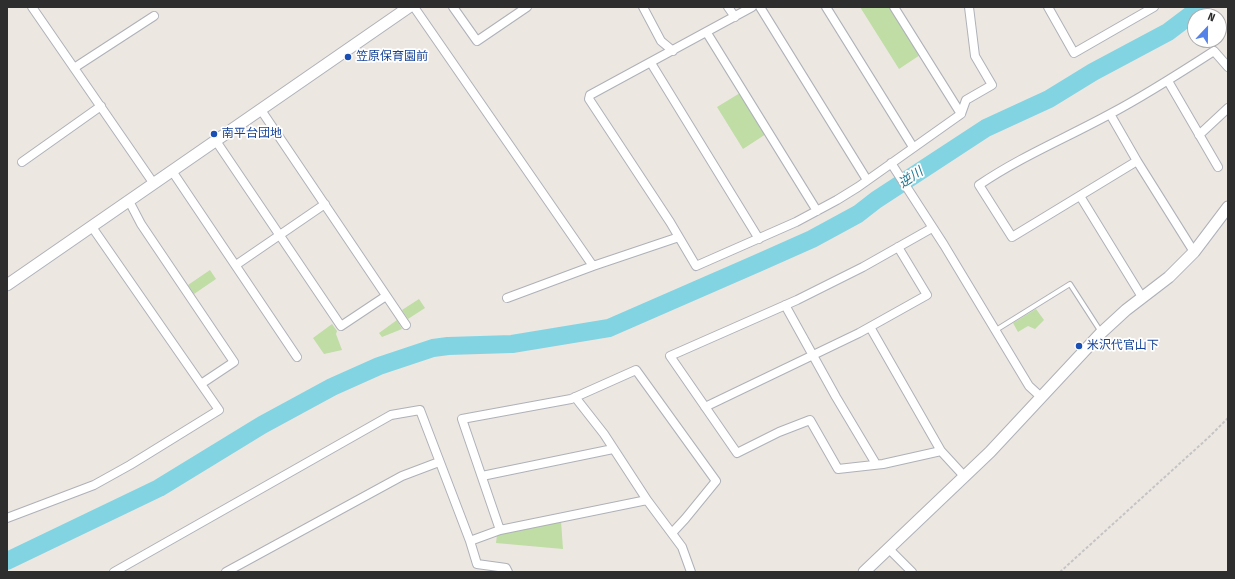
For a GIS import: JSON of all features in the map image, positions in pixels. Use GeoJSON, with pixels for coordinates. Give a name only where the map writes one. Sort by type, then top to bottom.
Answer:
{"type":"FeatureCollection","features":[{"type":"Feature","properties":{"kind":"street"},"geometry":{"type":"LineString","coordinates":[[32,7],[154,184]]}},
{"type":"Feature","properties":{"kind":"street"},"geometry":{"type":"LineString","coordinates":[[7,285],[409,7]]}},
{"type":"Feature","properties":{"kind":"street"},"geometry":{"type":"LineString","coordinates":[[414,7],[593,266]]}},
{"type":"Feature","properties":{"kind":"street"},"geometry":{"type":"LineString","coordinates":[[453,7],[477,41],[527,7]]}},
{"type":"Feature","properties":{"kind":"street"},"geometry":{"type":"LineString","coordinates":[[643,7],[661,41],[673,51]]}},
{"type":"Feature","properties":{"kind":"street"},"geometry":{"type":"LineString","coordinates":[[728,7],[735,17]]}},
{"type":"Feature","properties":{"kind":"street"},"geometry":{"type":"LineString","coordinates":[[752,7],[590,95],[589,99],[679,237],[696,266],[759,239],[817,211],[858,187],[961,114],[966,100],[992,84],[975,56],[970,11],[965,7]]}},
{"type":"Feature","properties":{"kind":"street"},"geometry":{"type":"LineString","coordinates":[[760,7],[867,180]]}},
{"type":"Feature","properties":{"kind":"street"},"geometry":{"type":"LineString","coordinates":[[826,7],[913,148]]}},
{"type":"Feature","properties":{"kind":"street"},"geometry":{"type":"LineString","coordinates":[[894,7],[961,114]]}},
{"type":"Feature","properties":{"kind":"street"},"geometry":{"type":"LineString","coordinates":[[1049,7],[1074,53],[1154,7]]}},
{"type":"Feature","properties":{"kind":"street"},"geometry":{"type":"LineString","coordinates":[[74,68],[154,16]]}},
{"type":"Feature","properties":{"kind":"street"},"geometry":{"type":"LineString","coordinates":[[707,32],[817,211]]}},
{"type":"Feature","properties":{"kind":"street"},"geometry":{"type":"LineString","coordinates":[[1137,161],[1012,237],[979,185],[1007,166],[1110,114],[1168,81],[1214,51],[1228,67]]}},
{"type":"Feature","properties":{"kind":"street"},"geometry":{"type":"LineString","coordinates":[[651,63],[759,239]]}},
{"type":"Feature","properties":{"kind":"street"},"geometry":{"type":"LineString","coordinates":[[1168,81],[1218,167]]}},
{"type":"Feature","properties":{"kind":"street"},"geometry":{"type":"LineString","coordinates":[[22,162],[101,106]]}},
{"type":"Feature","properties":{"kind":"street"},"geometry":{"type":"LineString","coordinates":[[1199,135],[1228,108]]}},
{"type":"Feature","properties":{"kind":"street"},"geometry":{"type":"LineString","coordinates":[[261,110],[406,325]]}},
{"type":"Feature","properties":{"kind":"street"},"geometry":{"type":"LineString","coordinates":[[1110,114],[1137,161],[1194,252]]}},
{"type":"Feature","properties":{"kind":"street"},"geometry":{"type":"LineString","coordinates":[[216,141],[341,326],[386,296]]}},
{"type":"Feature","properties":{"kind":"street"},"geometry":{"type":"LineString","coordinates":[[891,163],[1030,386],[1041,397]]}},
{"type":"Feature","properties":{"kind":"street"},"geometry":{"type":"LineString","coordinates":[[172,171],[297,357]]}},
{"type":"Feature","properties":{"kind":"street"},"geometry":{"type":"LineString","coordinates":[[1080,196],[1142,297]]}},
{"type":"Feature","properties":{"kind":"street"},"geometry":{"type":"LineString","coordinates":[[129,200],[141,224],[234,362],[201,384]]}},
{"type":"Feature","properties":{"kind":"street"},"geometry":{"type":"LineString","coordinates":[[236,265],[325,204]]}},
{"type":"Feature","properties":{"kind":"street"},"geometry":{"type":"LineString","coordinates":[[864,572],[964,476],[1041,397],[1101,332],[1142,297],[1169,277],[1194,252],[1228,208]]}},
{"type":"Feature","properties":{"kind":"street"},"geometry":{"type":"LineString","coordinates":[[7,518],[94,485],[130,465],[219,410],[92,227]]}},
{"type":"Feature","properties":{"kind":"street"},"geometry":{"type":"LineString","coordinates":[[932,228],[863,267],[785,305],[670,356],[737,453],[779,432],[810,420],[838,469],[876,464],[941,451]]}},
{"type":"Feature","properties":{"kind":"street"},"geometry":{"type":"LineString","coordinates":[[507,298],[593,266],[679,237]]}},
{"type":"Feature","properties":{"kind":"street"},"geometry":{"type":"LineString","coordinates":[[705,407],[813,356],[870,327],[927,295],[898,247]]}},
{"type":"Feature","properties":{"kind":"street"},"geometry":{"type":"LineString","coordinates":[[785,305],[876,464]]}},
{"type":"Feature","properties":{"kind":"street"},"geometry":{"type":"LineString","coordinates":[[870,327],[941,451],[964,476]]}},
{"type":"Feature","properties":{"kind":"street"},"geometry":{"type":"LineString","coordinates":[[500,530],[462,419],[575,397],[636,370],[716,481],[686,519],[672,533]]}},
{"type":"Feature","properties":{"kind":"street"},"geometry":{"type":"LineString","coordinates":[[575,397],[682,547],[691,572]]}},
{"type":"Feature","properties":{"kind":"street"},"geometry":{"type":"LineString","coordinates":[[114,572],[125,569],[391,415],[420,410],[470,541],[477,564],[506,568],[508,572]]}},
{"type":"Feature","properties":{"kind":"street"},"geometry":{"type":"LineString","coordinates":[[482,476],[613,449]]}},
{"type":"Feature","properties":{"kind":"street"},"geometry":{"type":"LineString","coordinates":[[226,572],[402,476],[440,462]]}},
{"type":"Feature","properties":{"kind":"street"},"geometry":{"type":"LineString","coordinates":[[470,541],[500,530],[647,500]]}},
{"type":"Feature","properties":{"kind":"street"},"geometry":{"type":"LineString","coordinates":[[888,548],[912,572]]}},
{"type":"Feature","properties":{"kind":"lane"},"geometry":{"type":"LineString","coordinates":[[996,330],[1070,284],[1101,332]]}},
{"type":"Feature","properties":{"kind":"path"},"geometry":{"type":"LineString","coordinates":[[1060,572],[1228,418]]}},
{"type":"Feature","properties":{"kind":"green space"},"geometry":{"type":"Polygon","coordinates":[[[860,7],[890,7],[920,55],[899,69],[860,7]]]}},
{"type":"Feature","properties":{"kind":"green space"},"geometry":{"type":"Polygon","coordinates":[[[740,93],[766,134],[743,149],[717,107],[740,93]]]}},
{"type":"Feature","properties":{"kind":"green space"},"geometry":{"type":"Polygon","coordinates":[[[210,270],[216,279],[194,294],[188,285],[210,270]]]}},
{"type":"Feature","properties":{"kind":"green space"},"geometry":{"type":"Polygon","coordinates":[[[419,299],[425,308],[408,319],[402,310],[419,299]]]}},
{"type":"Feature","properties":{"kind":"green space"},"geometry":{"type":"Polygon","coordinates":[[[1036,309],[1044,320],[1035,329],[1028,326],[1018,332],[1013,323],[1036,309]]]}},
{"type":"Feature","properties":{"kind":"green space"},"geometry":{"type":"Polygon","coordinates":[[[397,320],[402,329],[382,337],[379,333],[397,320]]]}},
{"type":"Feature","properties":{"kind":"green space"},"geometry":{"type":"Polygon","coordinates":[[[332,324],[337,331],[336,334],[342,350],[324,354],[313,338],[332,324]]]}},
{"type":"Feature","properties":{"kind":"green space"},"geometry":{"type":"Polygon","coordinates":[[[561,521],[563,549],[496,543],[497,535],[509,530],[561,521]]]}},
{"type":"Feature","properties":{"kind":"waterway","name":"逆川"},"geometry":{"type":"LineString","coordinates":[[7,561],[159,488],[262,425],[332,387],[379,366],[433,348],[448,346],[512,344],[609,328],[812,239],[858,214],[876,200],[986,128],[1049,99],[1093,72],[1168,32],[1201,7]]}},
{"type":"Feature","properties":{"kind":"place","name":"笠原保育園前"},"geometry":{"type":"Point","coordinates":[348,57]}},
{"type":"Feature","properties":{"kind":"place","name":"南平台団地"},"geometry":{"type":"Point","coordinates":[214,134]}},
{"type":"Feature","properties":{"kind":"place","name":"米沢代官山下"},"geometry":{"type":"Point","coordinates":[1079,346]}}]}
